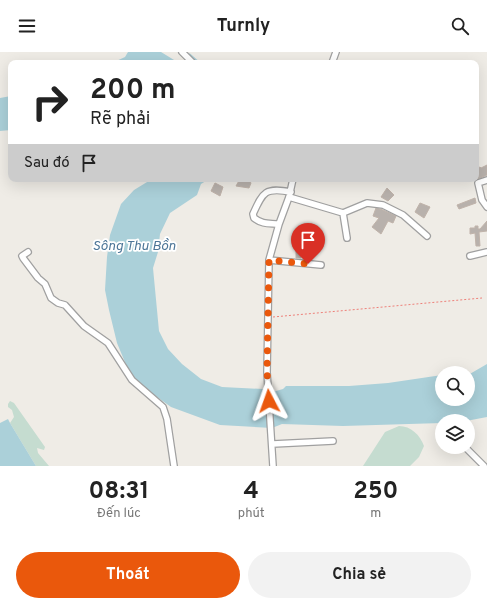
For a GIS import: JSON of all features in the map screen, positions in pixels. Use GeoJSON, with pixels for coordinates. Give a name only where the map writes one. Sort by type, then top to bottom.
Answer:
{"type":"FeatureCollection","features":[{"type":"Feature","properties":{"kind":"street"},"geometry":{"type":"LineString","coordinates":[[182,52],[191,60]]}},
{"type":"Feature","properties":{"kind":"street"},"geometry":{"type":"LineString","coordinates":[[487,180],[478,183],[482,200],[487,206]]}},
{"type":"Feature","properties":{"kind":"street"},"geometry":{"type":"LineString","coordinates":[[274,466],[268,387],[269,260],[279,224],[290,195],[292,182]]}},
{"type":"Feature","properties":{"kind":"street"},"geometry":{"type":"LineString","coordinates":[[279,224],[268,225],[261,223],[254,218],[253,214],[267,191],[277,189],[343,213],[367,203],[383,205],[403,215],[427,236]]}},
{"type":"Feature","properties":{"kind":"street"},"geometry":{"type":"LineString","coordinates":[[343,213],[347,238]]}},
{"type":"Feature","properties":{"kind":"street"},"geometry":{"type":"LineString","coordinates":[[28,252],[22,256],[23,258],[38,278],[45,284],[51,298],[58,303],[65,305],[88,330],[108,343],[132,380],[163,407],[167,419],[174,466]]}},
{"type":"Feature","properties":{"kind":"street"},"geometry":{"type":"LineString","coordinates":[[470,256],[487,252]]}},
{"type":"Feature","properties":{"kind":"street"},"geometry":{"type":"LineString","coordinates":[[269,260],[321,265]]}},
{"type":"Feature","properties":{"kind":"street"},"geometry":{"type":"LineString","coordinates":[[273,444],[333,441]]}},
{"type":"Feature","properties":{"kind":"street"},"geometry":{"type":"LineString","coordinates":[[472,454],[484,466]]}},
{"type":"Feature","properties":{"kind":"path"},"geometry":{"type":"LineString","coordinates":[[268,317],[482,298]]}},
{"type":"Feature","properties":{"kind":"green space"},"geometry":{"type":"Polygon","coordinates":[[[10,401],[14,403],[45,447],[44,450],[37,448],[38,453],[49,466],[36,466],[10,423],[14,417],[12,410],[8,407],[10,401]]]}},
{"type":"Feature","properties":{"kind":"green space"},"geometry":{"type":"Polygon","coordinates":[[[399,426],[411,429],[420,438],[424,446],[419,457],[410,466],[363,466],[385,432],[399,426]]]}},
{"type":"Feature","properties":{"kind":"water"},"geometry":{"type":"Polygon","coordinates":[[[128,52],[161,52],[174,60],[118,60],[125,57],[128,52]]]}},
{"type":"Feature","properties":{"kind":"water"},"geometry":{"type":"Polygon","coordinates":[[[8,97],[8,130],[0,131],[0,98],[8,97]]]}},
{"type":"Feature","properties":{"kind":"water","name":"Sông Thu Bồn"},"geometry":{"type":"Polygon","coordinates":[[[147,182],[204,182],[201,184],[197,195],[170,213],[160,234],[158,252],[153,268],[159,331],[168,349],[182,364],[201,379],[222,387],[263,389],[269,393],[283,389],[286,386],[349,386],[388,383],[435,376],[435,406],[475,406],[475,371],[487,364],[487,417],[475,419],[475,414],[435,414],[435,423],[343,426],[282,424],[272,428],[220,425],[171,407],[139,384],[127,367],[117,343],[105,290],[110,235],[121,204],[134,190],[147,182]]]}},
{"type":"Feature","properties":{"kind":"water"},"geometry":{"type":"Polygon","coordinates":[[[8,419],[36,466],[0,466],[0,423],[8,419]]]}},
{"type":"Feature","properties":{"kind":"building"},"geometry":{"type":"Polygon","coordinates":[[[487,165],[487,175],[479,179],[479,168],[487,165]]]}},
{"type":"Feature","properties":{"kind":"building"},"geometry":{"type":"Polygon","coordinates":[[[238,182],[251,183],[249,188],[236,186],[238,182]]]}},
{"type":"Feature","properties":{"kind":"building"},"geometry":{"type":"Polygon","coordinates":[[[215,183],[223,187],[220,196],[211,191],[215,183]]]}},
{"type":"Feature","properties":{"kind":"building"},"geometry":{"type":"Polygon","coordinates":[[[387,188],[394,195],[388,201],[381,197],[387,188]]]}},
{"type":"Feature","properties":{"kind":"building"},"geometry":{"type":"Polygon","coordinates":[[[475,198],[476,203],[459,209],[457,205],[475,198]]]}},
{"type":"Feature","properties":{"kind":"building"},"geometry":{"type":"Polygon","coordinates":[[[420,203],[430,207],[424,218],[415,212],[420,203]]]}},
{"type":"Feature","properties":{"kind":"building"},"geometry":{"type":"Polygon","coordinates":[[[376,208],[396,216],[393,223],[388,221],[381,234],[372,227],[379,218],[373,216],[376,208]]]}},
{"type":"Feature","properties":{"kind":"building"},"geometry":{"type":"Polygon","coordinates":[[[487,221],[487,231],[479,232],[480,246],[476,246],[475,233],[470,234],[470,228],[475,228],[475,226],[478,226],[478,229],[480,229],[487,221]]]}},
{"type":"Feature","properties":{"kind":"building"},"geometry":{"type":"Polygon","coordinates":[[[305,243],[314,243],[311,256],[301,253],[301,258],[296,258],[296,247],[305,247],[305,243]]]}},
{"type":"Feature","properties":{"kind":"waterway"},"geometry":{"type":"LineString","coordinates":[[189,56],[194,60]]}},
{"type":"Feature","properties":{"kind":"route"},"geometry":{"type":"LineString","coordinates":[[269,401],[267,372],[269,260],[308,264]]}}]}
